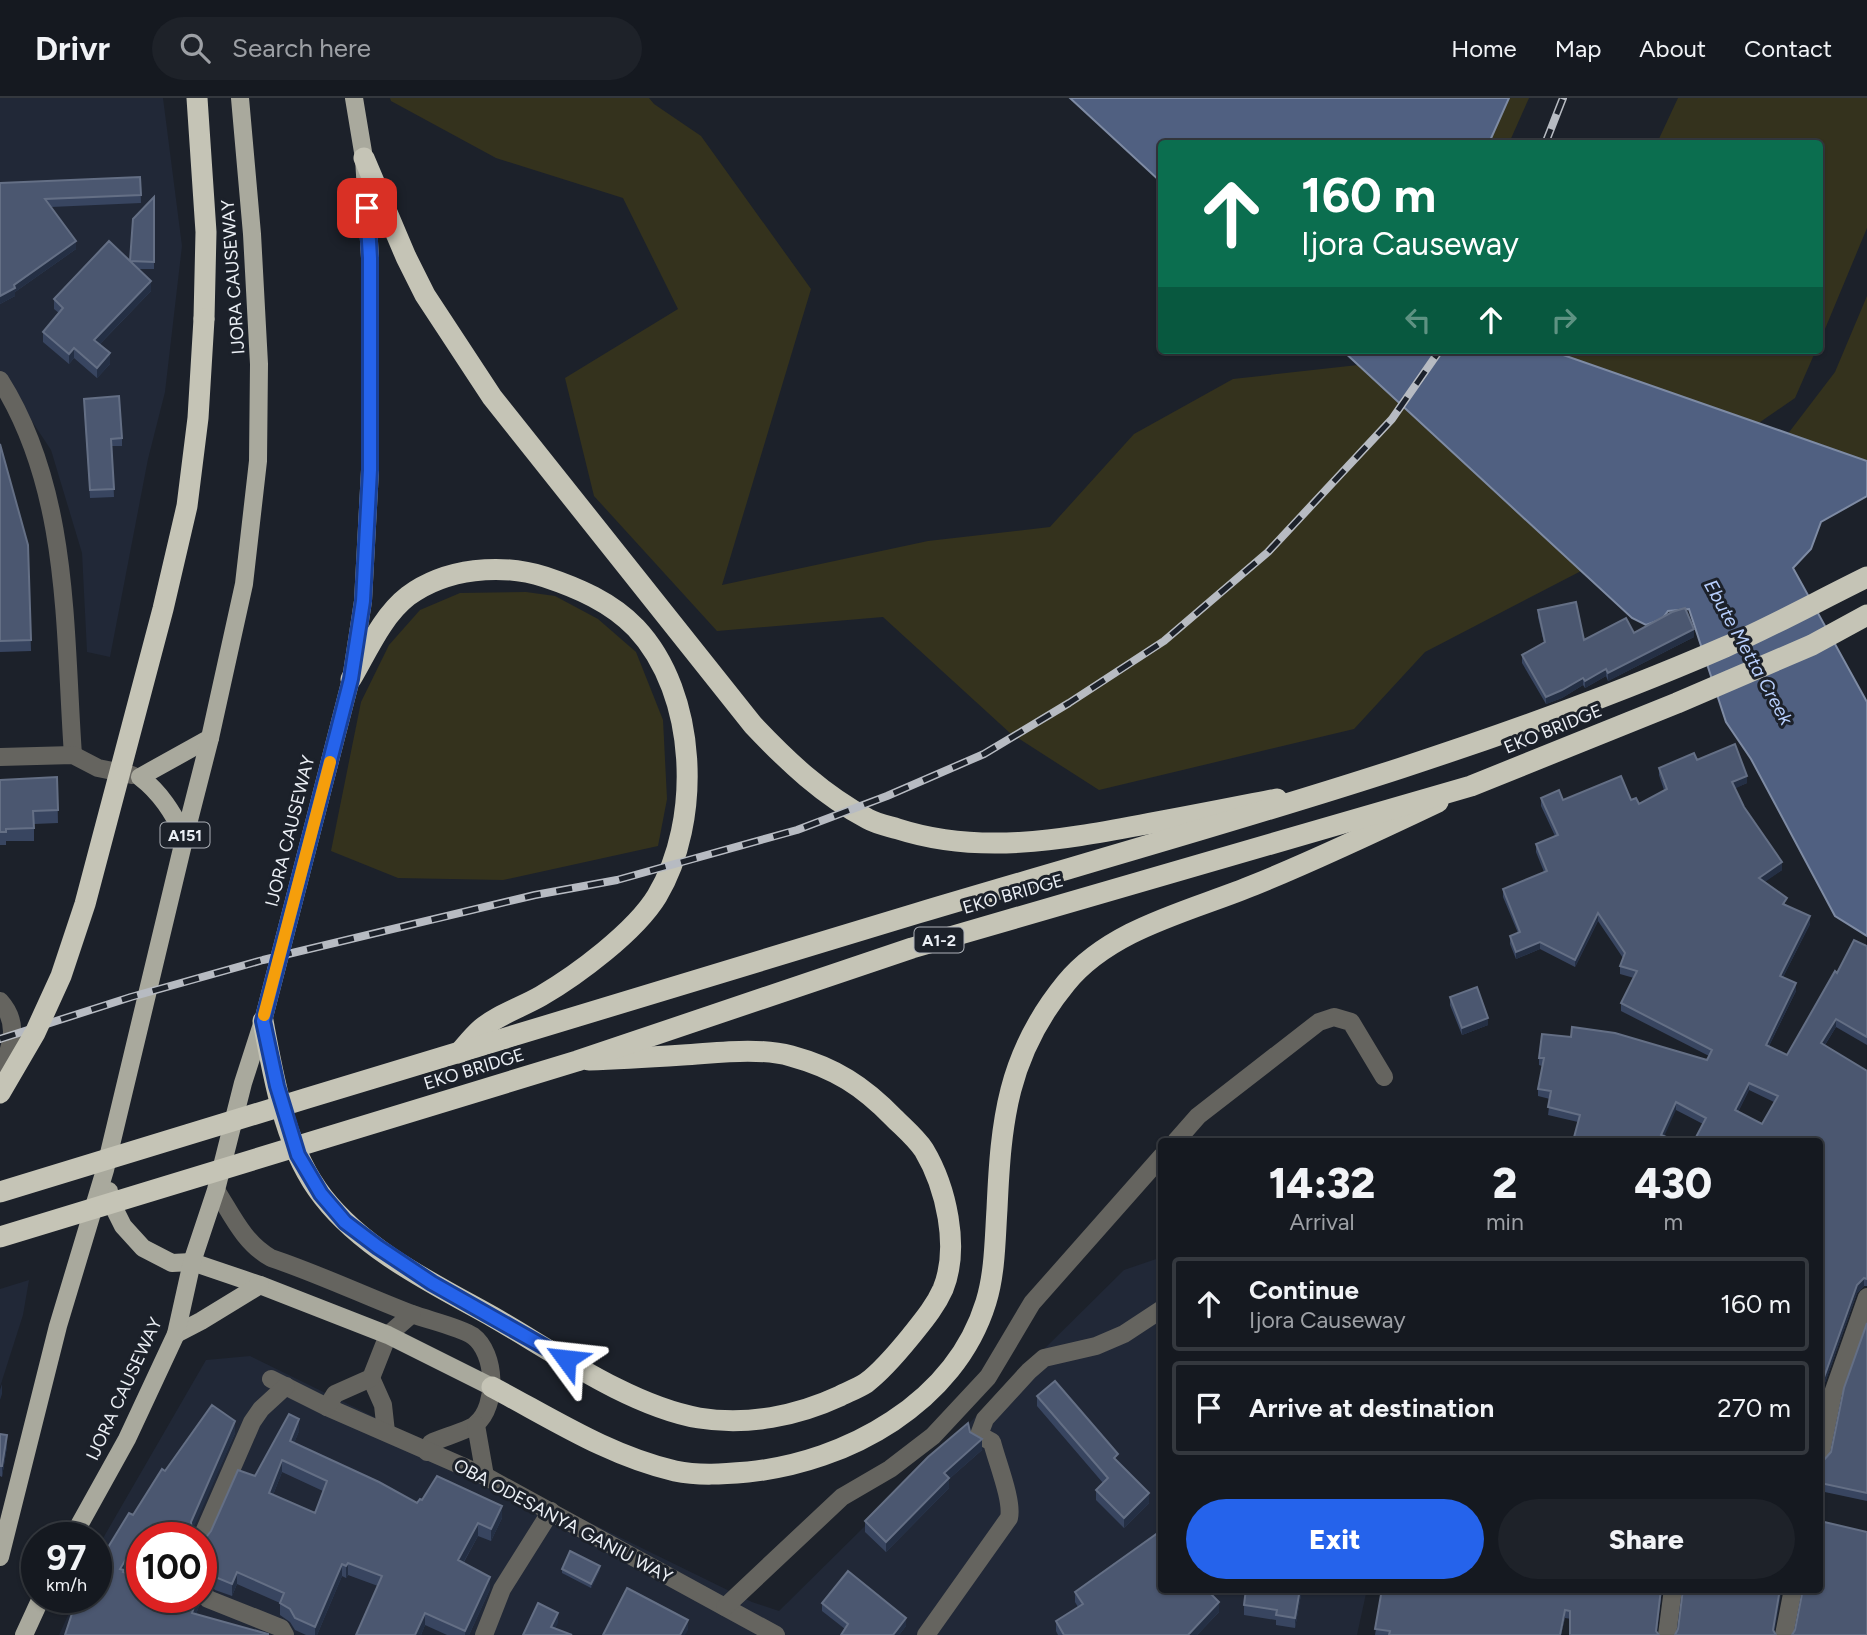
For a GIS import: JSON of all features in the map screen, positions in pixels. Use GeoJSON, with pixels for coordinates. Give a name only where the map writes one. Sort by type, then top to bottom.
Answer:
{"type":"FeatureCollection","features":[{"type":"Feature","properties":{"kind":"highway"},"geometry":{"type":"LineString","coordinates":[[0,1093],[36,1033],[61,976],[85,904],[160,622],[187,506],[198,418],[204,319],[206,232],[197,98]]}},
{"type":"Feature","properties":{"kind":"highway"},"geometry":{"type":"LineString","coordinates":[[364,158],[425,295],[492,397],[753,724],[791,765],[829,796],[871,820],[929,837],[963,843],[1015,845],[1075,838],[1351,785]]}},
{"type":"Feature","properties":{"kind":"highway"},"geometry":{"type":"LineString","coordinates":[[351,679],[384,623],[408,596],[458,574],[494,568],[526,571],[571,586],[606,603],[636,629],[657,659],[677,698],[687,741],[683,827],[673,865],[656,898],[623,935],[589,964],[542,996],[483,1028],[459,1052]]}},
{"type":"Feature","properties":{"kind":"highway","name":"EKO BRIDGE"},"geometry":{"type":"LineString","coordinates":[[0,1192],[1351,785],[1498,735],[1704,655],[1867,577]]}},
{"type":"Feature","properties":{"kind":"highway","name":"EKO BRIDGE"},"geometry":{"type":"LineString","coordinates":[[0,1237],[578,1061],[912,948],[1471,786],[1800,651],[1867,615]]}},
{"type":"Feature","properties":{"kind":"highway"},"geometry":{"type":"LineString","coordinates":[[492,1387],[636,1460],[678,1471],[719,1475],[801,1464],[842,1449],[880,1429],[915,1405],[945,1375],[972,1335],[986,1301],[993,1264],[1002,1130],[1009,1090],[1043,1012],[1069,979],[1098,954],[1136,932],[1255,885],[1471,786]]}},
{"type":"Feature","properties":{"kind":"highway"},"geometry":{"type":"LineString","coordinates":[[263,1021],[277,1086],[298,1155],[321,1194],[345,1222],[432,1283],[611,1384],[656,1406],[700,1418],[744,1420],[781,1416],[822,1404],[865,1384],[899,1351],[929,1314],[944,1286],[949,1254],[948,1218],[940,1183],[922,1147],[870,1093],[830,1069],[788,1055],[750,1052],[578,1061]]}},
{"type":"Feature","properties":{"kind":"main road","name":"IJORA CAUSEWAY"},"geometry":{"type":"LineString","coordinates":[[0,1556],[58,1326],[105,1170],[210,738],[244,584],[258,461],[259,364],[252,234],[240,98]]}},
{"type":"Feature","properties":{"kind":"main road","name":"IJORA CAUSEWAY"},"geometry":{"type":"LineString","coordinates":[[81,1522],[127,1439],[176,1334],[192,1262],[216,1190],[243,1083],[263,1021],[351,679],[363,601],[370,470],[370,258],[364,158],[354,98]]}},
{"type":"Feature","properties":{"kind":"main road"},"geometry":{"type":"LineString","coordinates":[[185,836],[156,789],[140,777],[210,738]]}},
{"type":"Feature","properties":{"kind":"main road"},"geometry":{"type":"LineString","coordinates":[[105,1170],[110,1200],[123,1226],[143,1248],[172,1263],[192,1262],[260,1285],[387,1335],[492,1387]]}},
{"type":"Feature","properties":{"kind":"main road"},"geometry":{"type":"LineString","coordinates":[[176,1334],[260,1285]]}},
{"type":"Feature","properties":{"kind":"main road"},"geometry":{"type":"LineString","coordinates":[[24,1635],[34,1613]]}},
{"type":"Feature","properties":{"kind":"street"},"geometry":{"type":"LineString","coordinates":[[0,380],[13,400],[35,450],[50,501],[59,559],[73,755]]}},
{"type":"Feature","properties":{"kind":"street"},"geometry":{"type":"LineString","coordinates":[[0,757],[73,755],[98,768],[140,777]]}},
{"type":"Feature","properties":{"kind":"street"},"geometry":{"type":"LineString","coordinates":[[0,1001],[11,1020],[13,1034],[10,1049],[0,1069]]}},
{"type":"Feature","properties":{"kind":"street"},"geometry":{"type":"LineString","coordinates":[[1179,1138],[1198,1116],[1318,1021],[1334,1017],[1352,1022],[1384,1077]]}},
{"type":"Feature","properties":{"kind":"street"},"geometry":{"type":"LineString","coordinates":[[725,1607],[842,1496],[890,1469],[933,1436],[988,1377],[1032,1303],[1158,1161]]}},
{"type":"Feature","properties":{"kind":"street"},"geometry":{"type":"LineString","coordinates":[[216,1190],[249,1242],[258,1251],[472,1336],[481,1345],[488,1360],[492,1387],[487,1407],[476,1425],[431,1443],[427,1452]]}},
{"type":"Feature","properties":{"kind":"street"},"geometry":{"type":"LineString","coordinates":[[1823,1442],[1833,1393],[1867,1297]]}},
{"type":"Feature","properties":{"kind":"street"},"geometry":{"type":"LineString","coordinates":[[926,1635],[1004,1529],[1009,1518],[1010,1502],[1004,1490],[992,1442],[979,1436],[985,1419],[1028,1371],[1045,1358],[1096,1346],[1125,1334],[1158,1312]]}},
{"type":"Feature","properties":{"kind":"street"},"geometry":{"type":"LineString","coordinates":[[327,1407],[335,1394],[371,1377],[387,1335],[412,1314]]}},
{"type":"Feature","properties":{"kind":"street"},"geometry":{"type":"LineString","coordinates":[[371,1377],[383,1405],[386,1432]]}},
{"type":"Feature","properties":{"kind":"street","name":"OBA ODESANYA GANIU WAY"},"geometry":{"type":"LineString","coordinates":[[208,1522],[252,1422],[279,1383],[327,1407],[485,1476],[776,1635]]}},
{"type":"Feature","properties":{"kind":"street"},"geometry":{"type":"LineString","coordinates":[[476,1425],[485,1476]]}},
{"type":"Feature","properties":{"kind":"street"},"geometry":{"type":"LineString","coordinates":[[484,1635],[502,1589],[551,1511]]}},
{"type":"Feature","properties":{"kind":"street"},"geometry":{"type":"LineString","coordinates":[[1667,1635],[1672,1593]]}},
{"type":"Feature","properties":{"kind":"street"},"geometry":{"type":"LineString","coordinates":[[1784,1635],[1792,1593]]}},
{"type":"Feature","properties":{"kind":"street"},"geometry":{"type":"LineString","coordinates":[[217,1603],[281,1628],[285,1635]]}},
{"type":"Feature","properties":{"kind":"shaded area"},"geometry":{"type":"Polygon","coordinates":[[[0,98],[163,98],[182,246],[165,392],[148,459],[110,657],[87,652],[82,553],[51,450],[0,373],[0,98]]]}},
{"type":"Feature","properties":{"kind":"shaded area"},"geometry":{"type":"Polygon","coordinates":[[[390,98],[649,98],[701,136],[811,289],[722,585],[928,541],[1050,527],[1134,434],[1233,379],[1376,363],[1583,570],[1425,652],[1354,729],[1099,790],[1010,733],[883,617],[717,631],[594,496],[565,378],[678,309],[623,198],[496,158],[391,101],[390,98]]]}},
{"type":"Feature","properties":{"kind":"shaded area"},"geometry":{"type":"Polygon","coordinates":[[[1478,98],[1529,98],[1510,140],[1481,140],[1478,98]]]}},
{"type":"Feature","properties":{"kind":"shaded area"},"geometry":{"type":"Polygon","coordinates":[[[1678,98],[1867,98],[1867,228],[1823,334],[1823,140],[1658,140],[1678,98]]]}},
{"type":"Feature","properties":{"kind":"shaded area"},"geometry":{"type":"Polygon","coordinates":[[[1867,296],[1867,474],[1774,452],[1835,372],[1867,296]]]}},
{"type":"Feature","properties":{"kind":"shaded area"},"geometry":{"type":"Polygon","coordinates":[[[1525,354],[1814,354],[1795,398],[1753,427],[1525,354]]]}},
{"type":"Feature","properties":{"kind":"shaded area"},"geometry":{"type":"Polygon","coordinates":[[[526,592],[555,596],[598,619],[636,652],[663,720],[667,799],[658,846],[503,880],[398,878],[331,851],[361,702],[389,645],[420,610],[460,593],[526,592]]]}},
{"type":"Feature","properties":{"kind":"shaded area"},"geometry":{"type":"Polygon","coordinates":[[[1158,1258],[1158,1593],[1366,1593],[1357,1635],[59,1635],[69,1613],[112,1613],[112,1523],[206,1360],[250,1356],[752,1602],[779,1611],[1124,1270],[1158,1258]]]}},
{"type":"Feature","properties":{"kind":"shaded area"},"geometry":{"type":"Polygon","coordinates":[[[29,1280],[23,1315],[0,1387],[0,1289],[29,1280]]]}},
{"type":"Feature","properties":{"kind":"water"},"geometry":{"type":"Polygon","coordinates":[[[1070,98],[1509,98],[1490,140],[1158,140],[1158,179],[1070,98]]]}},
{"type":"Feature","properties":{"kind":"water","name":"Ebute Metta Creek"},"geometry":{"type":"Polygon","coordinates":[[[1346,354],[1560,354],[1867,461],[1867,496],[1821,522],[1811,549],[1793,568],[1867,702],[1867,936],[1835,916],[1751,759],[1726,722],[1689,609],[1668,611],[1662,619],[1646,625],[1632,618],[1346,354]]]}},
{"type":"Feature","properties":{"kind":"building"},"geometry":{"type":"Polygon","coordinates":[[[140,177],[141,195],[45,199],[76,241],[14,285],[15,288],[0,296],[0,183],[140,177]]]}},
{"type":"Feature","properties":{"kind":"building"},"geometry":{"type":"Polygon","coordinates":[[[154,197],[154,262],[130,261],[133,219],[154,197]]]}},
{"type":"Feature","properties":{"kind":"building"},"geometry":{"type":"Polygon","coordinates":[[[109,241],[151,281],[94,340],[110,353],[97,368],[74,348],[69,354],[43,332],[63,308],[54,299],[109,241]]]}},
{"type":"Feature","properties":{"kind":"building"},"geometry":{"type":"Polygon","coordinates":[[[119,396],[122,438],[111,439],[114,489],[90,490],[84,399],[119,396]]]}},
{"type":"Feature","properties":{"kind":"building"},"geometry":{"type":"Polygon","coordinates":[[[0,444],[28,545],[31,640],[0,641],[0,444]]]}},
{"type":"Feature","properties":{"kind":"building"},"geometry":{"type":"Polygon","coordinates":[[[1576,602],[1584,640],[1626,618],[1634,633],[1672,612],[1685,608],[1694,629],[1608,673],[1606,669],[1546,697],[1522,655],[1545,642],[1538,610],[1576,602]]]}},
{"type":"Feature","properties":{"kind":"building"},"geometry":{"type":"Polygon","coordinates":[[[1735,744],[1747,776],[1732,782],[1744,807],[1782,862],[1759,878],[1787,898],[1783,904],[1810,916],[1780,976],[1796,983],[1766,1045],[1787,1055],[1854,940],[1867,946],[1867,1037],[1836,1019],[1821,1043],[1867,1071],[1867,1279],[1864,1278],[1857,1285],[1823,1380],[1823,1138],[1696,1138],[1706,1118],[1676,1102],[1661,1135],[1669,1138],[1574,1138],[1580,1115],[1548,1107],[1551,1091],[1538,1089],[1544,1058],[1539,1058],[1542,1034],[1571,1037],[1572,1027],[1615,1033],[1707,1060],[1712,1050],[1621,1003],[1637,971],[1620,966],[1625,953],[1598,913],[1575,960],[1540,942],[1516,952],[1510,936],[1520,932],[1503,889],[1547,871],[1536,844],[1558,835],[1541,798],[1559,790],[1563,800],[1621,776],[1631,800],[1636,798],[1639,804],[1667,789],[1659,768],[1694,753],[1697,760],[1735,744]],[[1749,1083],[1735,1110],[1762,1124],[1778,1096],[1749,1083]]]}},
{"type":"Feature","properties":{"kind":"building"},"geometry":{"type":"Polygon","coordinates":[[[57,777],[58,810],[33,811],[34,828],[6,829],[6,832],[0,832],[0,780],[57,777]]]}},
{"type":"Feature","properties":{"kind":"building"},"geometry":{"type":"Polygon","coordinates":[[[1477,987],[1488,1018],[1462,1028],[1450,997],[1477,987]]]}},
{"type":"Feature","properties":{"kind":"building"},"geometry":{"type":"Polygon","coordinates":[[[1867,1323],[1867,1493],[1823,1484],[1823,1460],[1831,1452],[1844,1388],[1867,1323]]]}},
{"type":"Feature","properties":{"kind":"building"},"geometry":{"type":"Polygon","coordinates":[[[1055,1381],[1118,1454],[1114,1458],[1149,1493],[1124,1518],[1096,1490],[1108,1478],[1037,1396],[1055,1381]]]}},
{"type":"Feature","properties":{"kind":"building"},"geometry":{"type":"Polygon","coordinates":[[[212,1405],[235,1421],[191,1522],[126,1522],[126,1559],[120,1569],[126,1573],[126,1613],[192,1613],[268,1635],[65,1635],[72,1613],[112,1613],[112,1541],[129,1513],[133,1515],[162,1469],[165,1471],[212,1405]]]}},
{"type":"Feature","properties":{"kind":"building"},"geometry":{"type":"Polygon","coordinates":[[[289,1414],[299,1419],[290,1441],[379,1482],[417,1503],[422,1500],[437,1476],[502,1506],[491,1529],[478,1523],[458,1560],[490,1577],[465,1631],[425,1613],[415,1635],[356,1635],[382,1576],[348,1563],[346,1566],[342,1564],[315,1627],[295,1618],[290,1609],[280,1603],[284,1593],[237,1572],[232,1584],[217,1578],[215,1522],[238,1470],[255,1476],[289,1414]],[[282,1460],[269,1493],[315,1513],[327,1481],[282,1460]]]}},
{"type":"Feature","properties":{"kind":"building"},"geometry":{"type":"Polygon","coordinates":[[[968,1423],[970,1432],[982,1439],[944,1473],[949,1478],[886,1542],[865,1521],[928,1457],[968,1423]]]}},
{"type":"Feature","properties":{"kind":"building"},"geometry":{"type":"Polygon","coordinates":[[[0,1434],[7,1435],[2,1466],[0,1466],[0,1434]]]}},
{"type":"Feature","properties":{"kind":"building"},"geometry":{"type":"Polygon","coordinates":[[[1823,1522],[1867,1532],[1867,1635],[1792,1635],[1802,1593],[1823,1593],[1823,1522]]]}},
{"type":"Feature","properties":{"kind":"building"},"geometry":{"type":"Polygon","coordinates":[[[1158,1533],[1158,1593],[1210,1593],[1219,1602],[1188,1635],[1064,1635],[1056,1621],[1083,1604],[1075,1592],[1158,1533]]]}},
{"type":"Feature","properties":{"kind":"building"},"geometry":{"type":"Polygon","coordinates":[[[570,1551],[600,1566],[591,1584],[562,1569],[570,1551]]]}},
{"type":"Feature","properties":{"kind":"building"},"geometry":{"type":"Polygon","coordinates":[[[848,1571],[906,1618],[893,1635],[841,1635],[848,1624],[822,1603],[848,1571]]]}},
{"type":"Feature","properties":{"kind":"building"},"geometry":{"type":"Polygon","coordinates":[[[627,1588],[688,1620],[680,1635],[603,1635],[627,1588]]]}},
{"type":"Feature","properties":{"kind":"building"},"geometry":{"type":"Polygon","coordinates":[[[1246,1593],[1299,1593],[1295,1618],[1276,1615],[1277,1610],[1244,1605],[1246,1593]]]}},
{"type":"Feature","properties":{"kind":"building"},"geometry":{"type":"Polygon","coordinates":[[[1381,1593],[1661,1593],[1656,1631],[1659,1635],[1570,1635],[1570,1611],[1565,1610],[1560,1635],[1389,1635],[1390,1631],[1375,1629],[1381,1593]]]}},
{"type":"Feature","properties":{"kind":"building"},"geometry":{"type":"Polygon","coordinates":[[[1682,1593],[1779,1593],[1773,1630],[1776,1635],[1675,1635],[1682,1593]]]}},
{"type":"Feature","properties":{"kind":"building"},"geometry":{"type":"Polygon","coordinates":[[[538,1603],[558,1613],[551,1627],[572,1635],[523,1635],[538,1603]]]}},
{"type":"Feature","properties":{"kind":"railway"},"geometry":{"type":"LineString","coordinates":[[1547,140],[1563,98]]}},
{"type":"Feature","properties":{"kind":"railway"},"geometry":{"type":"LineString","coordinates":[[0,1039],[131,997],[263,960],[535,895],[617,880],[797,830],[887,796],[984,754],[1164,641],[1268,552],[1392,419],[1437,354]]}},
{"type":"Feature","properties":{"kind":"slow traffic"},"geometry":{"type":"LineString","coordinates":[[264,1015],[330,762]]}},
{"type":"Feature","properties":{"kind":"route"},"geometry":{"type":"LineString","coordinates":[[367,208],[371,377],[370,470],[363,601],[351,679],[263,1021],[277,1086],[298,1155],[321,1194],[345,1222],[432,1283],[566,1359]]}}]}
